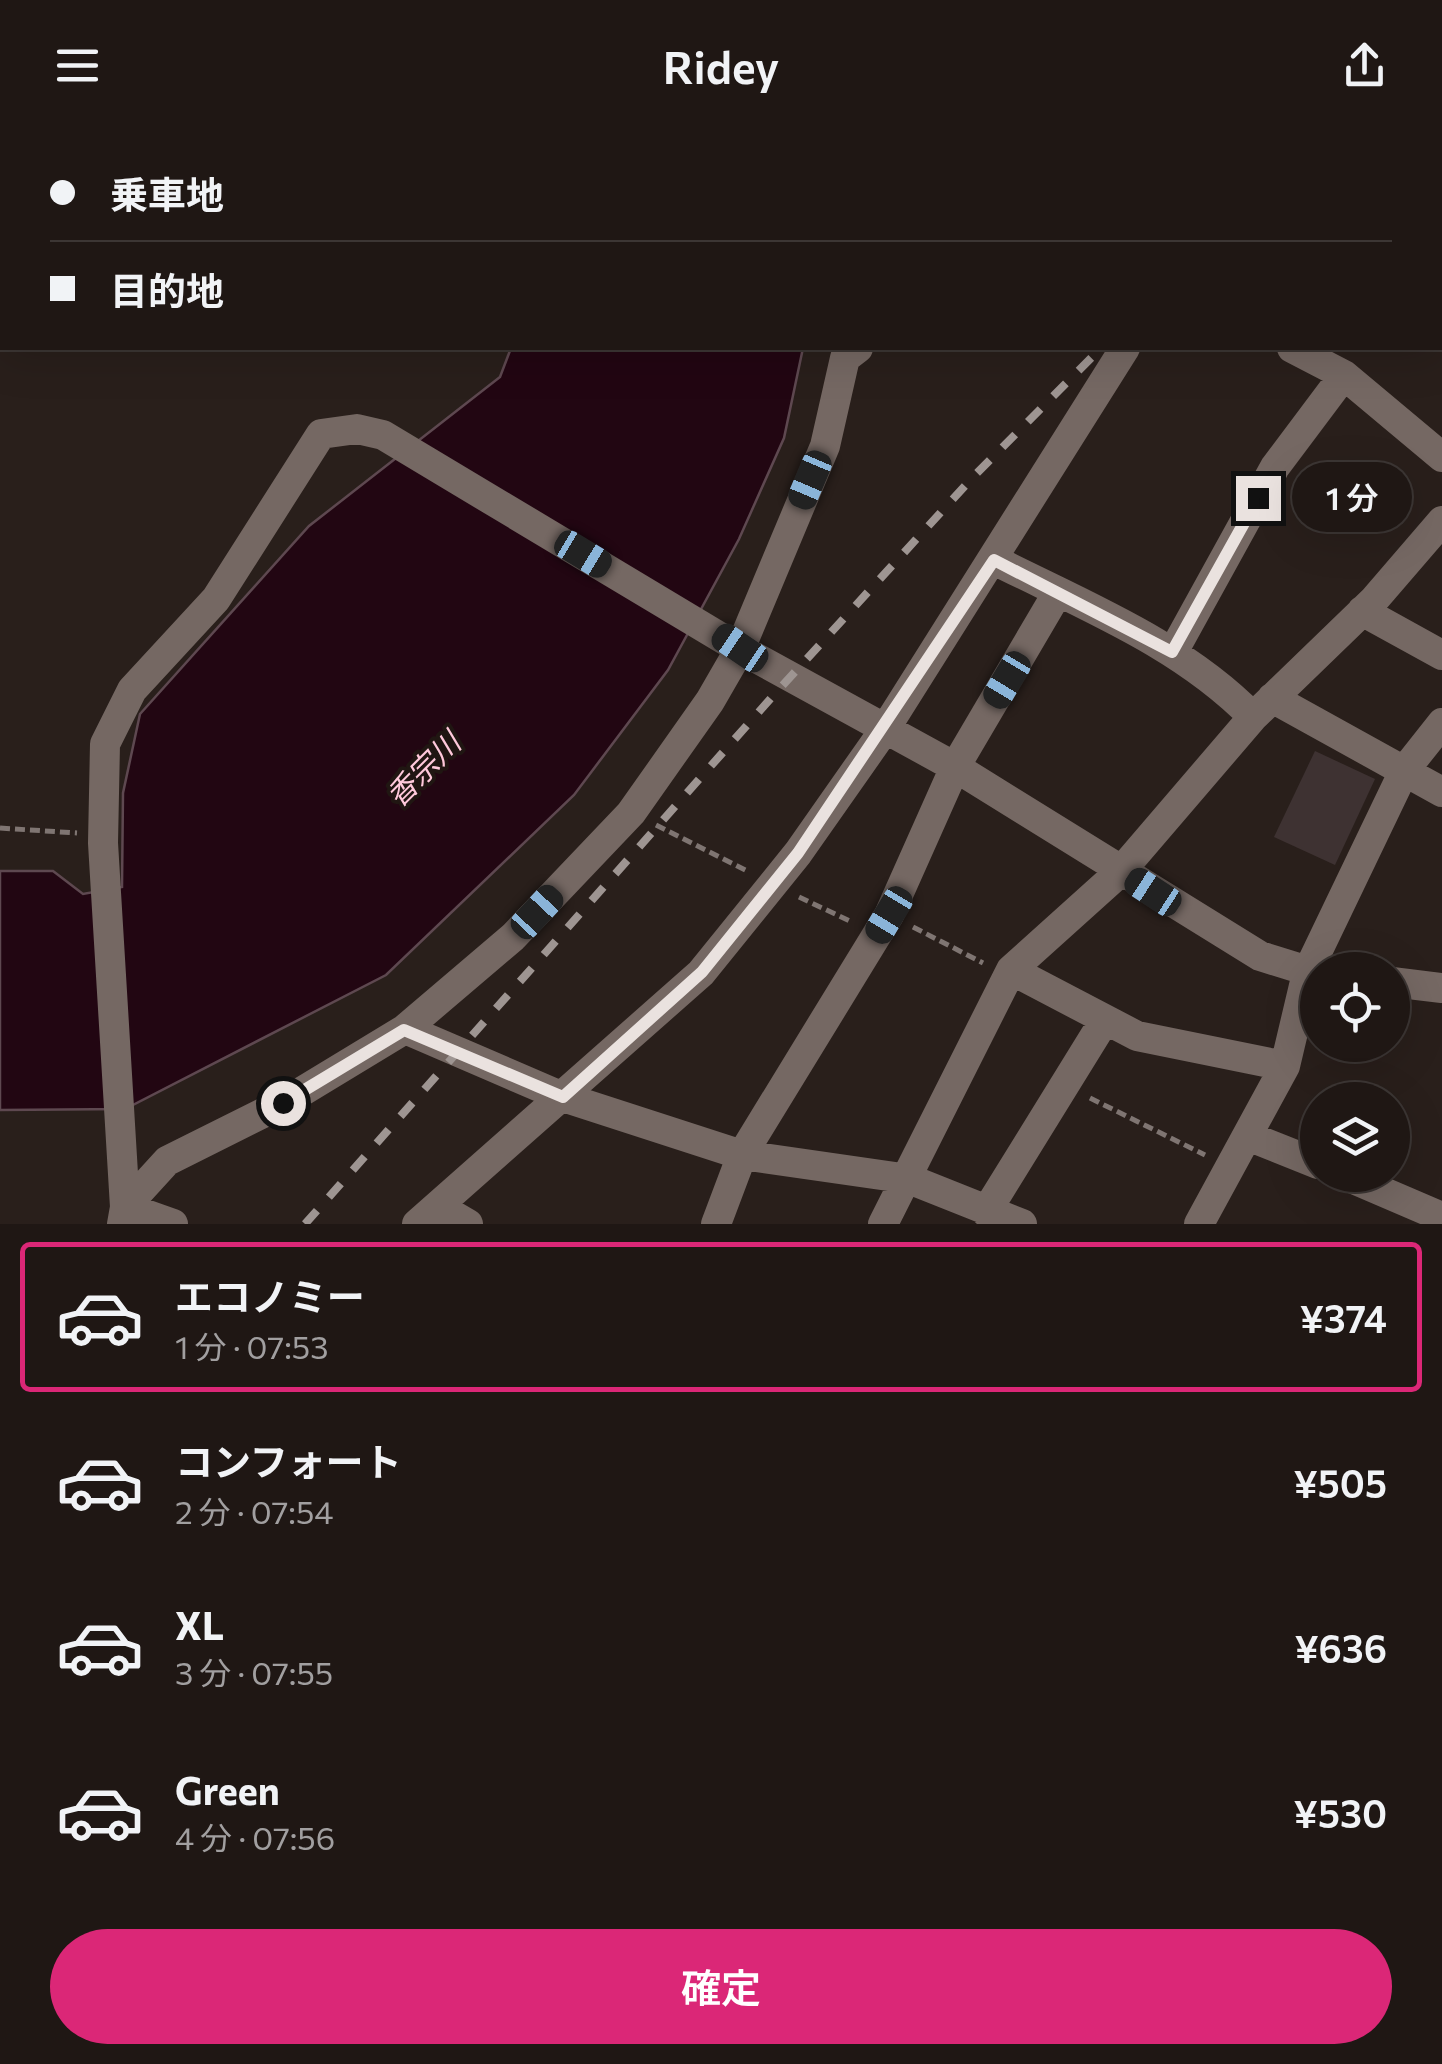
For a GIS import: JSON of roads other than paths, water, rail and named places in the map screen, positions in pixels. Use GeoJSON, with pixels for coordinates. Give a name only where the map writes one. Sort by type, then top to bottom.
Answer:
{"type":"FeatureCollection","features":[{"type":"Feature","properties":{"kind":"street"},"geometry":{"type":"LineString","coordinates":[[428,1215],[702,972],[798,853],[885,729],[1123,350]]}},
{"type":"Feature","properties":{"kind":"street"},"geometry":{"type":"LineString","coordinates":[[1296,350],[1344,375],[1442,457]]}},
{"type":"Feature","properties":{"kind":"street"},"geometry":{"type":"LineString","coordinates":[[123,1216],[167,1161],[283,1103],[404,1030],[513,937],[631,812],[710,701],[728,641],[824,446],[849,351]]}},
{"type":"Feature","properties":{"kind":"street"},"geometry":{"type":"LineString","coordinates":[[1172,652],[1275,467],[1344,375]]}},
{"type":"Feature","properties":{"kind":"street"},"geometry":{"type":"LineString","coordinates":[[123,1216],[103,843],[106,744],[132,690],[216,599],[321,434],[357,428],[383,434],[728,641],[955,766],[1260,956],[1300,970]]}},
{"type":"Feature","properties":{"kind":"street"},"geometry":{"type":"LineString","coordinates":[[883,1224],[1010,972],[1121,871],[1263,708],[1362,611],[1442,521]]}},
{"type":"Feature","properties":{"kind":"street"},"geometry":{"type":"LineString","coordinates":[[994,560],[1172,652],[1263,708],[1442,792]]}},
{"type":"Feature","properties":{"kind":"street"},"geometry":{"type":"LineString","coordinates":[[716,1224],[742,1155],[889,915],[955,766],[1058,592]]}},
{"type":"Feature","properties":{"kind":"street"},"geometry":{"type":"LineString","coordinates":[[1362,611],[1442,655]]}},
{"type":"Feature","properties":{"kind":"street"},"geometry":{"type":"LineString","coordinates":[[1322,952],[1404,772],[1442,723]]}},
{"type":"Feature","properties":{"kind":"street"},"geometry":{"type":"LineString","coordinates":[[1010,972],[1137,1036],[1284,1066]]}},
{"type":"Feature","properties":{"kind":"street"},"geometry":{"type":"LineString","coordinates":[[1410,984],[1442,988]]}},
{"type":"Feature","properties":{"kind":"street"},"geometry":{"type":"LineString","coordinates":[[1199,1224],[1284,1066],[1300,1013]]}},
{"type":"Feature","properties":{"kind":"street"},"geometry":{"type":"LineString","coordinates":[[986,1212],[1104,1022]]}},
{"type":"Feature","properties":{"kind":"street"},"geometry":{"type":"LineString","coordinates":[[404,1030],[563,1097],[742,1155],[909,1178],[1022,1224]]}},
{"type":"Feature","properties":{"kind":"street"},"geometry":{"type":"LineString","coordinates":[[1248,1136],[1300,1157]]}},
{"type":"Feature","properties":{"kind":"street"},"geometry":{"type":"LineString","coordinates":[[1385,1192],[1442,1216]]}},
{"type":"Feature","properties":{"kind":"street"},"geometry":{"type":"LineString","coordinates":[[428,1215],[468,1224]]}},
{"type":"Feature","properties":{"kind":"street"},"geometry":{"type":"LineString","coordinates":[[123,1216],[173,1224]]}},
{"type":"Feature","properties":{"kind":"water","name":"香宗川"},"geometry":{"type":"Polygon","coordinates":[[[510,350],[803,350],[784,438],[739,539],[668,670],[574,795],[386,975],[125,1109],[0,1110],[0,871],[53,871],[83,894],[122,887],[123,793],[140,714],[309,526],[500,377],[510,350]]]}},
{"type":"Feature","properties":{"kind":"railway"},"geometry":{"type":"LineString","coordinates":[[305,1224],[772,697],[974,476],[1099,350]]}}]}
